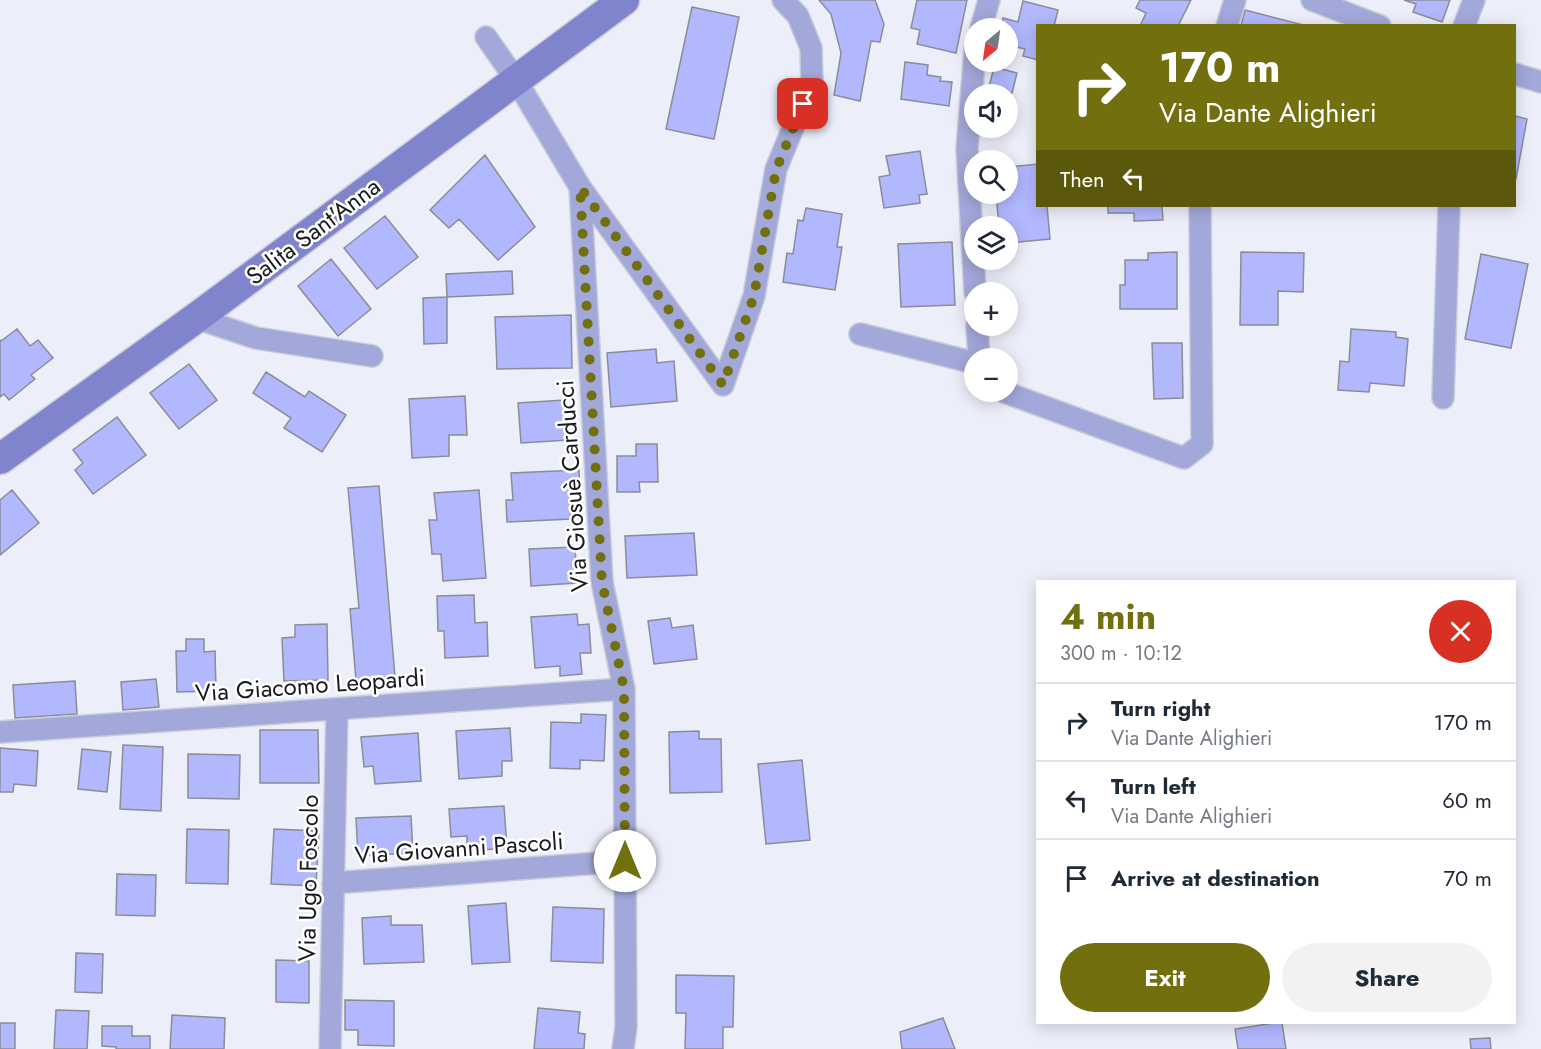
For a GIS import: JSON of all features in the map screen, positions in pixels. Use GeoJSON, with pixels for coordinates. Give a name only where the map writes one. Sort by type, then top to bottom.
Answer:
{"type":"FeatureCollection","features":[{"type":"Feature","properties":{"kind":"street","name":"Salita Sant'Anna"},"geometry":{"type":"LineString","coordinates":[[0,459],[196,318],[624,0]]}},
{"type":"Feature","properties":{"kind":"street"},"geometry":{"type":"LineString","coordinates":[[580,187],[723,385],[754,296],[776,170],[812,82],[811,48],[798,16],[783,0]]}},
{"type":"Feature","properties":{"kind":"street"},"geometry":{"type":"LineString","coordinates":[[984,18],[989,0]]}},
{"type":"Feature","properties":{"kind":"street"},"geometry":{"type":"LineString","coordinates":[[1228,24],[1235,0]]}},
{"type":"Feature","properties":{"kind":"street"},"geometry":{"type":"LineString","coordinates":[[1312,0],[1375,24]]}},
{"type":"Feature","properties":{"kind":"street"},"geometry":{"type":"LineString","coordinates":[[1465,24],[1474,0]]}},
{"type":"Feature","properties":{"kind":"street","name":"Via Giosuè Carducci"},"geometry":{"type":"LineString","coordinates":[[486,37],[516,80],[580,187],[602,582],[624,689],[626,1027],[623,1049]]}},
{"type":"Feature","properties":{"kind":"street"},"geometry":{"type":"LineString","coordinates":[[973,72],[967,148],[974,282]]}},
{"type":"Feature","properties":{"kind":"street"},"geometry":{"type":"LineString","coordinates":[[1516,74],[1541,82]]}},
{"type":"Feature","properties":{"kind":"street"},"geometry":{"type":"LineString","coordinates":[[1018,397],[1184,458],[1202,444],[1200,207]]}},
{"type":"Feature","properties":{"kind":"street"},"geometry":{"type":"LineString","coordinates":[[1443,398],[1449,207]]}},
{"type":"Feature","properties":{"kind":"street"},"geometry":{"type":"LineString","coordinates":[[196,318],[256,338],[372,356]]}},
{"type":"Feature","properties":{"kind":"street"},"geometry":{"type":"LineString","coordinates":[[860,334],[964,360]]}},
{"type":"Feature","properties":{"kind":"street","name":"Via Giacomo Leopardi"},"geometry":{"type":"LineString","coordinates":[[0,732],[624,689]]}},
{"type":"Feature","properties":{"kind":"street","name":"Via Ugo Foscolo"},"geometry":{"type":"LineString","coordinates":[[330,1049],[337,709]]}},
{"type":"Feature","properties":{"kind":"street","name":"Via Giovanni Pascoli"},"geometry":{"type":"LineString","coordinates":[[333,883],[625,861]]}},
{"type":"Feature","properties":{"kind":"building"},"geometry":{"type":"Polygon","coordinates":[[[819,0],[875,0],[884,24],[880,42],[871,41],[860,101],[834,95],[841,53],[831,14],[819,0]]]}},
{"type":"Feature","properties":{"kind":"building"},"geometry":{"type":"Polygon","coordinates":[[[917,0],[967,0],[956,53],[917,44],[920,30],[911,28],[917,0]]]}},
{"type":"Feature","properties":{"kind":"building"},"geometry":{"type":"Polygon","coordinates":[[[1140,0],[1191,0],[1179,24],[1141,24],[1146,13],[1136,8],[1140,0]]]}},
{"type":"Feature","properties":{"kind":"building"},"geometry":{"type":"Polygon","coordinates":[[[1404,0],[1450,0],[1442,22],[1413,12],[1416,4],[1404,0]]]}},
{"type":"Feature","properties":{"kind":"building"},"geometry":{"type":"Polygon","coordinates":[[[1023,1],[1058,10],[1054,24],[1036,24],[1036,59],[1023,56],[1025,49],[1018,47],[1018,22],[1023,1]]]}},
{"type":"Feature","properties":{"kind":"building"},"geometry":{"type":"Polygon","coordinates":[[[692,7],[739,17],[714,139],[666,129],[692,7]]]}},
{"type":"Feature","properties":{"kind":"building"},"geometry":{"type":"Polygon","coordinates":[[[1245,10],[1299,24],[1242,24],[1245,10]]]}},
{"type":"Feature","properties":{"kind":"building"},"geometry":{"type":"Polygon","coordinates":[[[905,62],[928,65],[927,75],[941,77],[940,81],[952,82],[949,106],[901,99],[905,62]]]}},
{"type":"Feature","properties":{"kind":"building"},"geometry":{"type":"Polygon","coordinates":[[[993,72],[1017,73],[1014,84],[990,84],[993,72]]]}},
{"type":"Feature","properties":{"kind":"building"},"geometry":{"type":"Polygon","coordinates":[[[1516,116],[1527,119],[1516,179],[1516,116]]]}},
{"type":"Feature","properties":{"kind":"building"},"geometry":{"type":"Polygon","coordinates":[[[920,151],[927,194],[919,195],[920,203],[884,208],[879,177],[890,175],[886,156],[920,151]]]}},
{"type":"Feature","properties":{"kind":"building"},"geometry":{"type":"Polygon","coordinates":[[[485,155],[535,227],[498,260],[459,219],[449,228],[430,210],[485,155]]]}},
{"type":"Feature","properties":{"kind":"building"},"geometry":{"type":"Polygon","coordinates":[[[1036,164],[1036,207],[1047,207],[1050,239],[1018,242],[1018,216],[998,216],[997,204],[1018,204],[1018,166],[1036,164]]]}},
{"type":"Feature","properties":{"kind":"building"},"geometry":{"type":"Polygon","coordinates":[[[1108,207],[1162,207],[1163,220],[1134,221],[1134,213],[1108,213],[1108,207]]]}},
{"type":"Feature","properties":{"kind":"building"},"geometry":{"type":"Polygon","coordinates":[[[806,208],[842,214],[837,247],[842,247],[835,290],[783,282],[787,253],[793,254],[798,220],[803,221],[806,208]]]}},
{"type":"Feature","properties":{"kind":"building"},"geometry":{"type":"Polygon","coordinates":[[[385,216],[418,257],[377,289],[344,248],[385,216]]]}},
{"type":"Feature","properties":{"kind":"building"},"geometry":{"type":"Polygon","coordinates":[[[952,242],[955,305],[901,307],[898,244],[952,242]]]}},
{"type":"Feature","properties":{"kind":"building"},"geometry":{"type":"Polygon","coordinates":[[[1177,252],[1177,309],[1120,309],[1120,285],[1125,285],[1125,260],[1148,260],[1148,253],[1177,252]]]}},
{"type":"Feature","properties":{"kind":"building"},"geometry":{"type":"Polygon","coordinates":[[[1241,252],[1304,253],[1303,292],[1278,291],[1278,325],[1240,325],[1241,252]]]}},
{"type":"Feature","properties":{"kind":"building"},"geometry":{"type":"Polygon","coordinates":[[[1481,254],[1528,264],[1511,348],[1465,339],[1481,254]]]}},
{"type":"Feature","properties":{"kind":"building"},"geometry":{"type":"Polygon","coordinates":[[[331,259],[371,309],[338,336],[298,286],[331,259]]]}},
{"type":"Feature","properties":{"kind":"building"},"geometry":{"type":"Polygon","coordinates":[[[512,271],[513,294],[447,297],[446,274],[512,271]]]}},
{"type":"Feature","properties":{"kind":"building"},"geometry":{"type":"Polygon","coordinates":[[[447,297],[447,343],[424,344],[423,298],[447,297]]]}},
{"type":"Feature","properties":{"kind":"building"},"geometry":{"type":"Polygon","coordinates":[[[571,315],[572,368],[497,369],[495,317],[571,315]]]}},
{"type":"Feature","properties":{"kind":"building"},"geometry":{"type":"Polygon","coordinates":[[[17,329],[30,346],[38,340],[53,358],[31,375],[35,379],[9,400],[4,394],[0,397],[0,340],[17,329]]]}},
{"type":"Feature","properties":{"kind":"building"},"geometry":{"type":"Polygon","coordinates":[[[1351,329],[1396,332],[1396,337],[1408,339],[1404,386],[1370,383],[1369,392],[1338,390],[1340,361],[1349,362],[1351,329]]]}},
{"type":"Feature","properties":{"kind":"building"},"geometry":{"type":"Polygon","coordinates":[[[1152,343],[1182,343],[1183,398],[1154,399],[1152,343]]]}},
{"type":"Feature","properties":{"kind":"building"},"geometry":{"type":"Polygon","coordinates":[[[656,349],[657,363],[674,361],[677,401],[611,407],[607,353],[656,349]]]}},
{"type":"Feature","properties":{"kind":"building"},"geometry":{"type":"Polygon","coordinates":[[[189,364],[217,400],[179,429],[150,393],[189,364]]]}},
{"type":"Feature","properties":{"kind":"building"},"geometry":{"type":"Polygon","coordinates":[[[266,372],[305,397],[309,391],[346,415],[322,452],[284,428],[291,418],[253,393],[266,372]]]}},
{"type":"Feature","properties":{"kind":"building"},"geometry":{"type":"Polygon","coordinates":[[[465,396],[467,435],[449,435],[449,456],[412,458],[409,399],[465,396]]]}},
{"type":"Feature","properties":{"kind":"building"},"geometry":{"type":"Polygon","coordinates":[[[565,400],[568,440],[521,443],[518,403],[565,400]]]}},
{"type":"Feature","properties":{"kind":"building"},"geometry":{"type":"Polygon","coordinates":[[[117,417],[146,455],[93,494],[75,470],[83,463],[73,450],[117,417]]]}},
{"type":"Feature","properties":{"kind":"building"},"geometry":{"type":"Polygon","coordinates":[[[636,444],[657,444],[658,482],[639,482],[640,492],[617,492],[617,456],[636,456],[636,444]]]}},
{"type":"Feature","properties":{"kind":"building"},"geometry":{"type":"Polygon","coordinates":[[[579,470],[580,498],[569,498],[571,519],[507,522],[506,500],[513,500],[511,473],[579,470]]]}},
{"type":"Feature","properties":{"kind":"building"},"geometry":{"type":"Polygon","coordinates":[[[379,486],[395,677],[356,680],[350,609],[359,608],[348,488],[379,486]]]}},
{"type":"Feature","properties":{"kind":"building"},"geometry":{"type":"Polygon","coordinates":[[[12,490],[39,523],[0,555],[0,500],[12,490]]]}},
{"type":"Feature","properties":{"kind":"building"},"geometry":{"type":"Polygon","coordinates":[[[479,490],[486,578],[443,581],[441,554],[432,554],[429,520],[437,520],[434,493],[479,490]]]}},
{"type":"Feature","properties":{"kind":"building"},"geometry":{"type":"Polygon","coordinates":[[[694,533],[697,575],[627,578],[625,536],[694,533]]]}},
{"type":"Feature","properties":{"kind":"building"},"geometry":{"type":"Polygon","coordinates":[[[575,547],[577,583],[531,586],[529,549],[575,547]]]}},
{"type":"Feature","properties":{"kind":"building"},"geometry":{"type":"Polygon","coordinates":[[[474,595],[475,623],[487,622],[488,656],[445,658],[444,631],[438,631],[437,596],[474,595]]]}},
{"type":"Feature","properties":{"kind":"building"},"geometry":{"type":"Polygon","coordinates":[[[577,614],[578,625],[589,624],[591,653],[580,653],[582,674],[560,676],[560,666],[535,668],[531,617],[577,614]]]}},
{"type":"Feature","properties":{"kind":"building"},"geometry":{"type":"Polygon","coordinates":[[[670,618],[672,628],[693,625],[697,659],[654,664],[648,621],[670,618]]]}},
{"type":"Feature","properties":{"kind":"building"},"geometry":{"type":"Polygon","coordinates":[[[327,624],[328,680],[284,681],[282,638],[295,637],[295,625],[327,624]]]}},
{"type":"Feature","properties":{"kind":"building"},"geometry":{"type":"Polygon","coordinates":[[[186,639],[204,639],[204,652],[215,651],[216,691],[177,692],[176,651],[186,651],[186,639]]]}},
{"type":"Feature","properties":{"kind":"building"},"geometry":{"type":"Polygon","coordinates":[[[156,679],[159,707],[123,710],[121,682],[156,679]]]}},
{"type":"Feature","properties":{"kind":"building"},"geometry":{"type":"Polygon","coordinates":[[[75,681],[77,714],[15,718],[13,685],[75,681]]]}},
{"type":"Feature","properties":{"kind":"building"},"geometry":{"type":"Polygon","coordinates":[[[581,714],[606,715],[604,761],[580,760],[580,769],[550,768],[551,722],[581,723],[581,714]]]}},
{"type":"Feature","properties":{"kind":"building"},"geometry":{"type":"Polygon","coordinates":[[[510,728],[512,761],[502,761],[502,776],[459,779],[456,731],[510,728]]]}},
{"type":"Feature","properties":{"kind":"building"},"geometry":{"type":"Polygon","coordinates":[[[260,730],[318,730],[319,783],[260,783],[260,730]]]}},
{"type":"Feature","properties":{"kind":"building"},"geometry":{"type":"Polygon","coordinates":[[[699,731],[699,739],[721,739],[722,792],[670,793],[669,732],[699,731]]]}},
{"type":"Feature","properties":{"kind":"building"},"geometry":{"type":"Polygon","coordinates":[[[418,733],[421,781],[375,784],[373,766],[364,767],[361,737],[418,733]]]}},
{"type":"Feature","properties":{"kind":"building"},"geometry":{"type":"Polygon","coordinates":[[[123,745],[163,747],[161,811],[120,809],[123,745]]]}},
{"type":"Feature","properties":{"kind":"building"},"geometry":{"type":"Polygon","coordinates":[[[0,748],[38,751],[36,786],[14,784],[13,792],[0,792],[0,748]]]}},
{"type":"Feature","properties":{"kind":"building"},"geometry":{"type":"Polygon","coordinates":[[[82,749],[111,752],[107,792],[78,789],[82,749]]]}},
{"type":"Feature","properties":{"kind":"building"},"geometry":{"type":"Polygon","coordinates":[[[188,754],[240,755],[239,799],[188,798],[188,754]]]}},
{"type":"Feature","properties":{"kind":"building"},"geometry":{"type":"Polygon","coordinates":[[[802,760],[810,840],[766,844],[758,764],[802,760]]]}},
{"type":"Feature","properties":{"kind":"building"},"geometry":{"type":"Polygon","coordinates":[[[504,806],[507,848],[467,851],[467,836],[451,837],[449,809],[504,806]]]}},
{"type":"Feature","properties":{"kind":"building"},"geometry":{"type":"Polygon","coordinates":[[[411,816],[413,853],[358,856],[356,818],[411,816]]]}},
{"type":"Feature","properties":{"kind":"building"},"geometry":{"type":"Polygon","coordinates":[[[187,829],[229,830],[228,884],[186,883],[187,829]]]}},
{"type":"Feature","properties":{"kind":"building"},"geometry":{"type":"Polygon","coordinates":[[[274,829],[319,831],[316,886],[271,884],[274,829]]]}},
{"type":"Feature","properties":{"kind":"building"},"geometry":{"type":"Polygon","coordinates":[[[117,874],[156,875],[155,916],[116,915],[117,874]]]}},
{"type":"Feature","properties":{"kind":"building"},"geometry":{"type":"Polygon","coordinates":[[[506,903],[510,962],[472,964],[468,906],[506,903]]]}},
{"type":"Feature","properties":{"kind":"building"},"geometry":{"type":"Polygon","coordinates":[[[553,907],[604,909],[603,963],[551,961],[553,907]]]}},
{"type":"Feature","properties":{"kind":"building"},"geometry":{"type":"Polygon","coordinates":[[[391,916],[391,925],[422,925],[424,962],[364,964],[362,918],[391,916]]]}},
{"type":"Feature","properties":{"kind":"building"},"geometry":{"type":"Polygon","coordinates":[[[76,953],[103,954],[102,993],[75,992],[76,953]]]}},
{"type":"Feature","properties":{"kind":"building"},"geometry":{"type":"Polygon","coordinates":[[[276,960],[309,961],[309,1003],[276,1002],[276,960]]]}},
{"type":"Feature","properties":{"kind":"building"},"geometry":{"type":"Polygon","coordinates":[[[676,975],[734,976],[733,1027],[723,1027],[723,1049],[685,1049],[686,1013],[676,1013],[676,975]]]}},
{"type":"Feature","properties":{"kind":"building"},"geometry":{"type":"Polygon","coordinates":[[[345,1000],[394,1001],[394,1046],[358,1045],[358,1030],[345,1030],[345,1000]]]}},
{"type":"Feature","properties":{"kind":"building"},"geometry":{"type":"Polygon","coordinates":[[[538,1008],[580,1012],[578,1033],[585,1034],[584,1049],[534,1049],[538,1008]]]}},
{"type":"Feature","properties":{"kind":"building"},"geometry":{"type":"Polygon","coordinates":[[[56,1010],[89,1011],[87,1049],[54,1049],[56,1010]]]}},
{"type":"Feature","properties":{"kind":"building"},"geometry":{"type":"Polygon","coordinates":[[[172,1015],[225,1018],[224,1049],[170,1049],[172,1015]]]}},
{"type":"Feature","properties":{"kind":"building"},"geometry":{"type":"Polygon","coordinates":[[[943,1018],[955,1049],[902,1049],[900,1032],[943,1018]]]}},
{"type":"Feature","properties":{"kind":"building"},"geometry":{"type":"Polygon","coordinates":[[[0,1023],[15,1023],[15,1049],[0,1049],[0,1023]]]}},
{"type":"Feature","properties":{"kind":"building"},"geometry":{"type":"Polygon","coordinates":[[[1282,1024],[1286,1049],[1238,1049],[1235,1029],[1282,1024]]]}},
{"type":"Feature","properties":{"kind":"building"},"geometry":{"type":"Polygon","coordinates":[[[102,1026],[132,1026],[132,1036],[150,1036],[150,1049],[116,1049],[116,1047],[102,1046],[102,1026]]]}},
{"type":"Feature","properties":{"kind":"building"},"geometry":{"type":"Polygon","coordinates":[[[1490,1038],[1491,1049],[1471,1049],[1470,1039],[1490,1038]]]}},
{"type":"Feature","properties":{"kind":"route"},"geometry":{"type":"LineString","coordinates":[[625,861],[624,689],[602,582],[580,187],[723,385],[754,296],[776,170],[803,104]]}}]}
